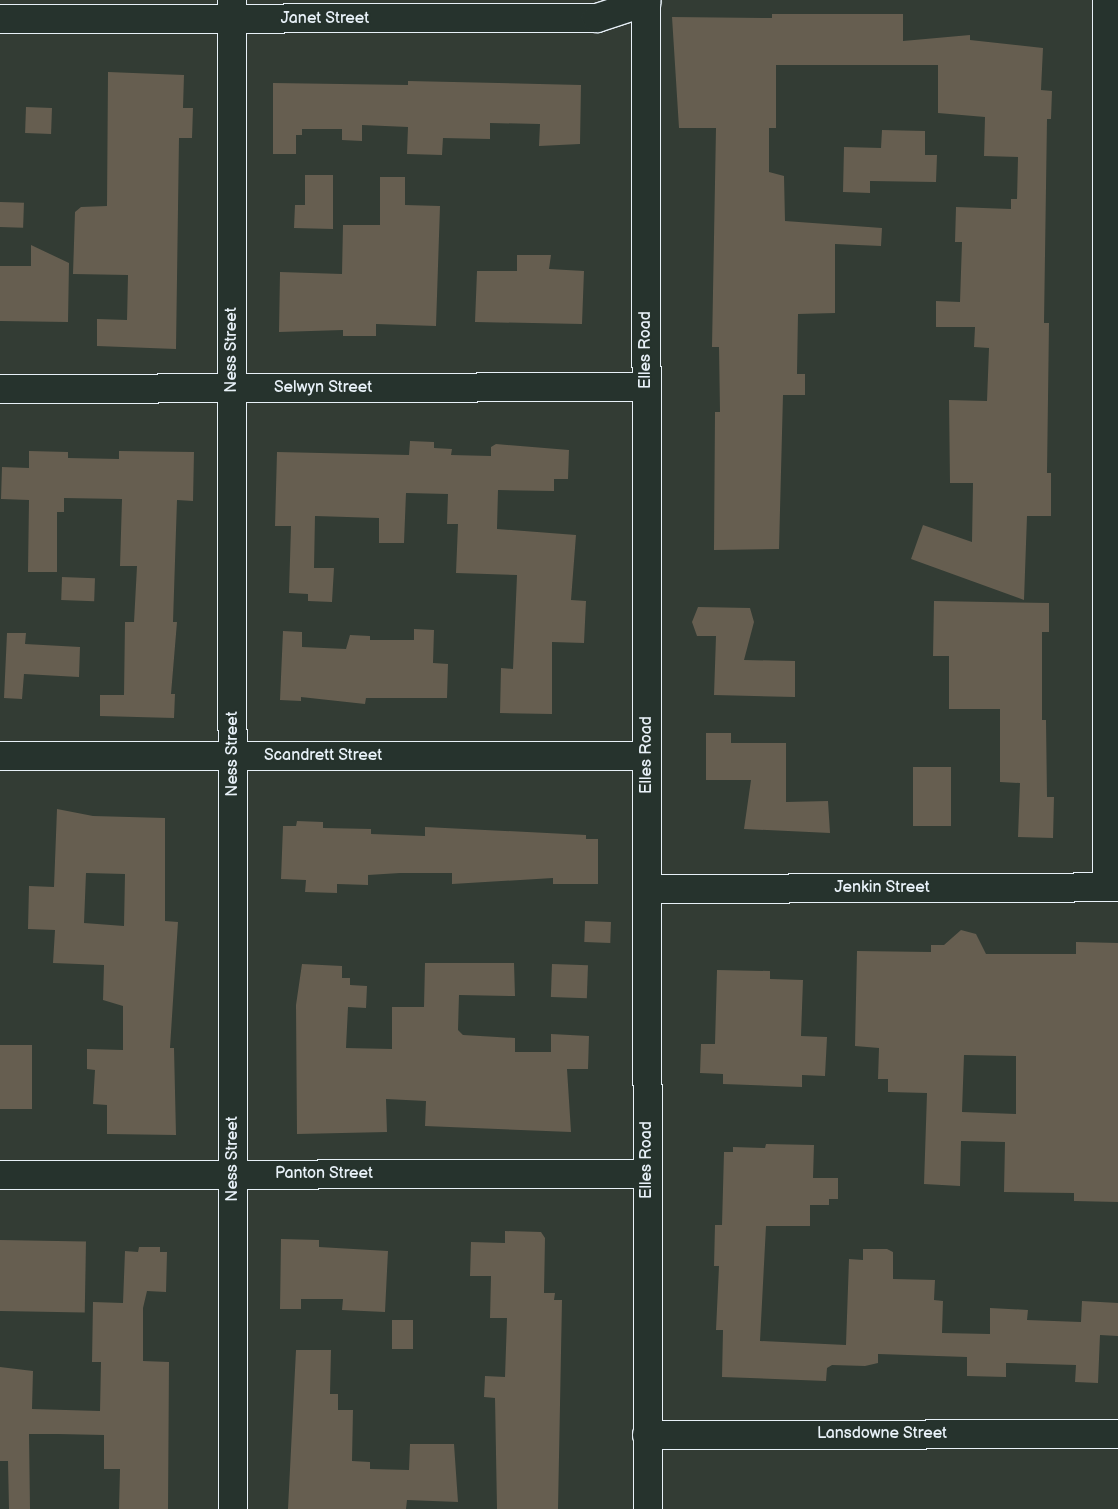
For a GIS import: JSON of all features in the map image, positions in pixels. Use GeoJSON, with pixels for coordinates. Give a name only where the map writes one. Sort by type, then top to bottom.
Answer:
{"type":"FeatureCollection","features":[{"type":"Feature","properties":{"kind":"street"},"geometry":{"type":"LineString","coordinates":[[1107,0],[1113,887]]}},
{"type":"Feature","properties":{"kind":"street","name":"Janet Street"},"geometry":{"type":"LineString","coordinates":[[0,19],[232,10],[597,18],[646,1]]}},
{"type":"Feature","properties":{"kind":"street","name":"Elles Road"},"geometry":{"type":"LineString","coordinates":[[646,1],[648,1509]]}},
{"type":"Feature","properties":{"kind":"street","name":"Ness Street"},"geometry":{"type":"LineString","coordinates":[[232,10],[233,1509]]}},
{"type":"Feature","properties":{"kind":"street","name":"Selwyn Street"},"geometry":{"type":"LineString","coordinates":[[0,388],[646,387]]}},
{"type":"Feature","properties":{"kind":"street","name":"Scandrett Street"},"geometry":{"type":"LineString","coordinates":[[0,756],[647,756]]}},
{"type":"Feature","properties":{"kind":"street","name":"Jenkin Street"},"geometry":{"type":"LineString","coordinates":[[647,889],[1113,887]]}},
{"type":"Feature","properties":{"kind":"street","name":"Panton Street"},"geometry":{"type":"LineString","coordinates":[[0,1175],[647,1174]]}},
{"type":"Feature","properties":{"kind":"street","name":"Lansdowne Street"},"geometry":{"type":"LineString","coordinates":[[647,1435],[1118,1434]]}},
{"type":"Feature","properties":{"kind":"building"},"geometry":{"type":"Polygon","coordinates":[[[772,14],[903,14],[903,41],[970,35],[970,40],[1043,48],[1041,90],[1052,91],[1051,119],[1047,119],[1044,323],[1049,323],[1047,473],[1051,473],[1051,516],[1027,516],[1024,600],[911,559],[923,525],[972,542],[973,483],[950,483],[949,400],[987,401],[989,348],[974,347],[975,327],[936,327],[936,301],[960,302],[962,242],[955,242],[956,207],[1011,209],[1011,199],[1017,199],[1018,157],[984,156],[985,117],[938,113],[938,65],[776,65],[776,128],[769,128],[769,172],[784,176],[785,221],[882,228],[881,246],[835,244],[835,313],[798,314],[797,374],[805,374],[805,395],[783,395],[779,549],[714,550],[715,412],[720,412],[719,347],[712,347],[716,128],[679,128],[672,17],[772,18],[772,14]]]}},
{"type":"Feature","properties":{"kind":"building"},"geometry":{"type":"Polygon","coordinates":[[[108,72],[184,75],[183,108],[193,108],[192,138],[179,138],[176,349],[97,346],[97,319],[127,320],[128,275],[73,274],[75,212],[81,207],[107,206],[108,72]]]}},
{"type":"Feature","properties":{"kind":"building"},"geometry":{"type":"Polygon","coordinates":[[[408,81],[581,85],[580,144],[539,146],[540,124],[490,123],[490,139],[443,138],[442,155],[407,154],[408,127],[362,125],[362,141],[342,140],[342,129],[302,129],[302,135],[296,135],[296,154],[273,154],[273,83],[408,85],[408,81]]]}},
{"type":"Feature","properties":{"kind":"building"},"geometry":{"type":"Polygon","coordinates":[[[26,107],[52,108],[51,134],[25,133],[26,107]]]}},
{"type":"Feature","properties":{"kind":"building"},"geometry":{"type":"Polygon","coordinates":[[[882,130],[925,131],[925,155],[937,155],[936,182],[870,181],[870,193],[843,192],[844,147],[881,148],[882,130]]]}},
{"type":"Feature","properties":{"kind":"building"},"geometry":{"type":"Polygon","coordinates":[[[305,175],[333,175],[333,229],[294,228],[295,205],[305,205],[305,175]]]}},
{"type":"Feature","properties":{"kind":"building"},"geometry":{"type":"Polygon","coordinates":[[[380,177],[405,177],[405,205],[440,206],[436,326],[376,324],[376,336],[343,336],[343,330],[279,332],[280,272],[342,274],[343,225],[380,225],[380,177]]]}},
{"type":"Feature","properties":{"kind":"building"},"geometry":{"type":"Polygon","coordinates":[[[0,202],[24,203],[23,228],[0,227],[0,202]]]}},
{"type":"Feature","properties":{"kind":"building"},"geometry":{"type":"Polygon","coordinates":[[[31,245],[69,263],[68,322],[0,321],[0,266],[31,266],[31,245]]]}},
{"type":"Feature","properties":{"kind":"building"},"geometry":{"type":"Polygon","coordinates":[[[517,255],[551,255],[549,269],[584,271],[582,324],[475,322],[477,271],[517,271],[517,255]]]}},
{"type":"Feature","properties":{"kind":"building"},"geometry":{"type":"Polygon","coordinates":[[[410,441],[434,442],[434,448],[452,449],[451,455],[491,456],[491,447],[496,444],[569,450],[568,479],[554,479],[554,491],[498,490],[497,529],[576,535],[571,600],[586,601],[584,643],[552,642],[552,714],[500,713],[501,668],[513,669],[517,575],[456,573],[458,524],[447,524],[448,494],[406,493],[404,543],[379,543],[379,518],[315,516],[314,568],[334,568],[332,602],[308,601],[308,594],[289,593],[291,526],[275,526],[277,452],[409,455],[410,441]]]}},
{"type":"Feature","properties":{"kind":"building"},"geometry":{"type":"Polygon","coordinates":[[[29,451],[68,452],[68,458],[119,459],[119,451],[194,452],[193,501],[177,500],[173,622],[177,622],[171,694],[175,694],[174,718],[100,716],[100,695],[124,695],[125,622],[134,622],[137,566],[120,566],[122,499],[64,498],[64,512],[57,512],[57,572],[28,572],[29,500],[1,499],[2,467],[29,468],[29,451]]]}},
{"type":"Feature","properties":{"kind":"building"},"geometry":{"type":"Polygon","coordinates":[[[62,577],[95,578],[94,601],[61,600],[62,577]]]}},
{"type":"Feature","properties":{"kind":"building"},"geometry":{"type":"Polygon","coordinates":[[[934,601],[1049,603],[1049,632],[1042,632],[1042,720],[1046,720],[1047,797],[1054,797],[1053,838],[1018,837],[1020,783],[1000,782],[1000,709],[949,709],[949,656],[933,656],[934,601]]]}},
{"type":"Feature","properties":{"kind":"building"},"geometry":{"type":"Polygon","coordinates":[[[698,607],[750,608],[754,622],[744,660],[795,661],[795,697],[714,695],[716,636],[697,636],[692,622],[698,607]]]}},
{"type":"Feature","properties":{"kind":"building"},"geometry":{"type":"Polygon","coordinates":[[[414,629],[434,630],[433,663],[448,664],[447,698],[366,698],[365,704],[301,697],[301,701],[280,700],[283,631],[302,632],[302,647],[346,649],[350,635],[370,636],[370,640],[414,640],[414,629]]]}},
{"type":"Feature","properties":{"kind":"building"},"geometry":{"type":"Polygon","coordinates":[[[7,633],[26,633],[25,644],[80,647],[79,677],[24,674],[22,699],[4,698],[7,633]]]}},
{"type":"Feature","properties":{"kind":"building"},"geometry":{"type":"Polygon","coordinates":[[[706,733],[731,733],[731,743],[786,743],[786,802],[828,801],[830,833],[744,829],[751,780],[706,780],[706,733]]]}},
{"type":"Feature","properties":{"kind":"building"},"geometry":{"type":"Polygon","coordinates":[[[913,767],[951,767],[951,826],[913,826],[913,767]]]}},
{"type":"Feature","properties":{"kind":"building"},"geometry":{"type":"Polygon","coordinates":[[[57,809],[93,816],[165,818],[165,921],[178,922],[170,1048],[174,1048],[176,1135],[107,1134],[107,1105],[93,1104],[95,1070],[87,1069],[87,1049],[123,1050],[123,1006],[103,1000],[104,965],[53,963],[55,930],[28,929],[29,886],[54,887],[57,809]],[[86,873],[84,923],[124,926],[125,874],[86,873]]]}},
{"type":"Feature","properties":{"kind":"building"},"geometry":{"type":"Polygon","coordinates":[[[297,821],[323,822],[323,828],[371,829],[371,834],[425,836],[425,827],[586,835],[586,839],[598,839],[598,884],[553,884],[553,878],[452,884],[452,873],[400,873],[368,875],[368,885],[337,884],[337,893],[305,892],[306,880],[281,879],[283,826],[296,826],[297,821]]]}},
{"type":"Feature","properties":{"kind":"building"},"geometry":{"type":"Polygon","coordinates":[[[585,921],[611,922],[610,943],[584,942],[585,921]]]}},
{"type":"Feature","properties":{"kind":"building"},"geometry":{"type":"Polygon","coordinates":[[[961,930],[976,934],[986,954],[1076,954],[1076,942],[1118,943],[1118,1202],[1074,1201],[1074,1193],[1004,1192],[1005,1142],[961,1141],[960,1186],[924,1184],[927,1093],[888,1092],[888,1079],[878,1079],[879,1048],[855,1046],[857,951],[931,952],[931,945],[944,945],[961,930]],[[964,1055],[962,1112],[1016,1114],[1016,1056],[964,1055]]]}},
{"type":"Feature","properties":{"kind":"building"},"geometry":{"type":"Polygon","coordinates":[[[425,963],[514,963],[515,996],[459,995],[458,1030],[463,1035],[515,1038],[515,1052],[551,1052],[551,1034],[589,1036],[588,1069],[567,1069],[571,1132],[425,1126],[426,1101],[386,1099],[387,1132],[297,1134],[296,1005],[302,964],[342,966],[342,978],[350,978],[350,985],[367,986],[366,1008],[348,1007],[346,1048],[392,1049],[392,1007],[424,1007],[425,963]]]}},
{"type":"Feature","properties":{"kind":"building"},"geometry":{"type":"Polygon","coordinates":[[[552,964],[588,965],[587,998],[551,997],[552,964]]]}},
{"type":"Feature","properties":{"kind":"building"},"geometry":{"type":"Polygon","coordinates":[[[717,970],[770,971],[770,979],[803,980],[801,1036],[827,1037],[825,1076],[802,1075],[802,1087],[723,1084],[723,1074],[700,1073],[701,1044],[715,1044],[717,970]]]}},
{"type":"Feature","properties":{"kind":"building"},"geometry":{"type":"Polygon","coordinates":[[[0,1045],[32,1045],[32,1109],[0,1109],[0,1045]]]}},
{"type":"Feature","properties":{"kind":"building"},"geometry":{"type":"Polygon","coordinates":[[[766,1144],[814,1145],[813,1178],[838,1178],[838,1199],[829,1199],[829,1205],[810,1205],[810,1226],[766,1226],[760,1341],[846,1345],[849,1259],[863,1260],[863,1249],[887,1249],[893,1252],[893,1279],[935,1280],[934,1300],[943,1301],[942,1333],[990,1334],[990,1308],[1028,1310],[1027,1320],[1081,1322],[1082,1301],[1118,1303],[1118,1336],[1100,1335],[1098,1383],[1075,1382],[1076,1365],[1006,1363],[1006,1377],[967,1376],[967,1357],[878,1354],[878,1363],[865,1366],[832,1365],[827,1368],[826,1381],[722,1377],[723,1330],[716,1330],[719,1266],[714,1266],[715,1225],[722,1225],[724,1152],[733,1152],[733,1147],[765,1148],[766,1144]]]}},
{"type":"Feature","properties":{"kind":"building"},"geometry":{"type":"Polygon","coordinates":[[[505,1231],[541,1232],[545,1238],[544,1293],[555,1293],[554,1300],[562,1300],[558,1509],[497,1509],[495,1398],[484,1397],[485,1376],[505,1377],[507,1318],[490,1318],[491,1276],[470,1276],[471,1242],[505,1243],[505,1231]]]}},
{"type":"Feature","properties":{"kind":"building"},"geometry":{"type":"Polygon","coordinates":[[[281,1239],[319,1240],[319,1247],[388,1251],[385,1312],[342,1310],[343,1299],[301,1299],[301,1309],[280,1309],[281,1239]]]}},
{"type":"Feature","properties":{"kind":"building"},"geometry":{"type":"Polygon","coordinates":[[[0,1240],[86,1242],[85,1312],[0,1311],[0,1240]]]}},
{"type":"Feature","properties":{"kind":"building"},"geometry":{"type":"Polygon","coordinates":[[[139,1247],[160,1247],[160,1252],[167,1252],[166,1292],[147,1291],[143,1308],[143,1361],[169,1362],[168,1509],[119,1509],[120,1469],[104,1469],[104,1435],[29,1434],[30,1509],[9,1509],[8,1461],[0,1461],[0,1367],[33,1371],[32,1409],[100,1411],[101,1362],[92,1362],[93,1302],[123,1303],[125,1251],[138,1252],[139,1247]]]}},
{"type":"Feature","properties":{"kind":"building"},"geometry":{"type":"Polygon","coordinates":[[[392,1320],[413,1320],[413,1349],[392,1349],[392,1320]]]}},
{"type":"Feature","properties":{"kind":"building"},"geometry":{"type":"Polygon","coordinates":[[[296,1350],[331,1350],[330,1394],[338,1394],[338,1410],[353,1410],[352,1461],[370,1462],[370,1469],[409,1470],[410,1444],[454,1444],[458,1502],[407,1500],[406,1509],[288,1509],[296,1350]]]}}]}
